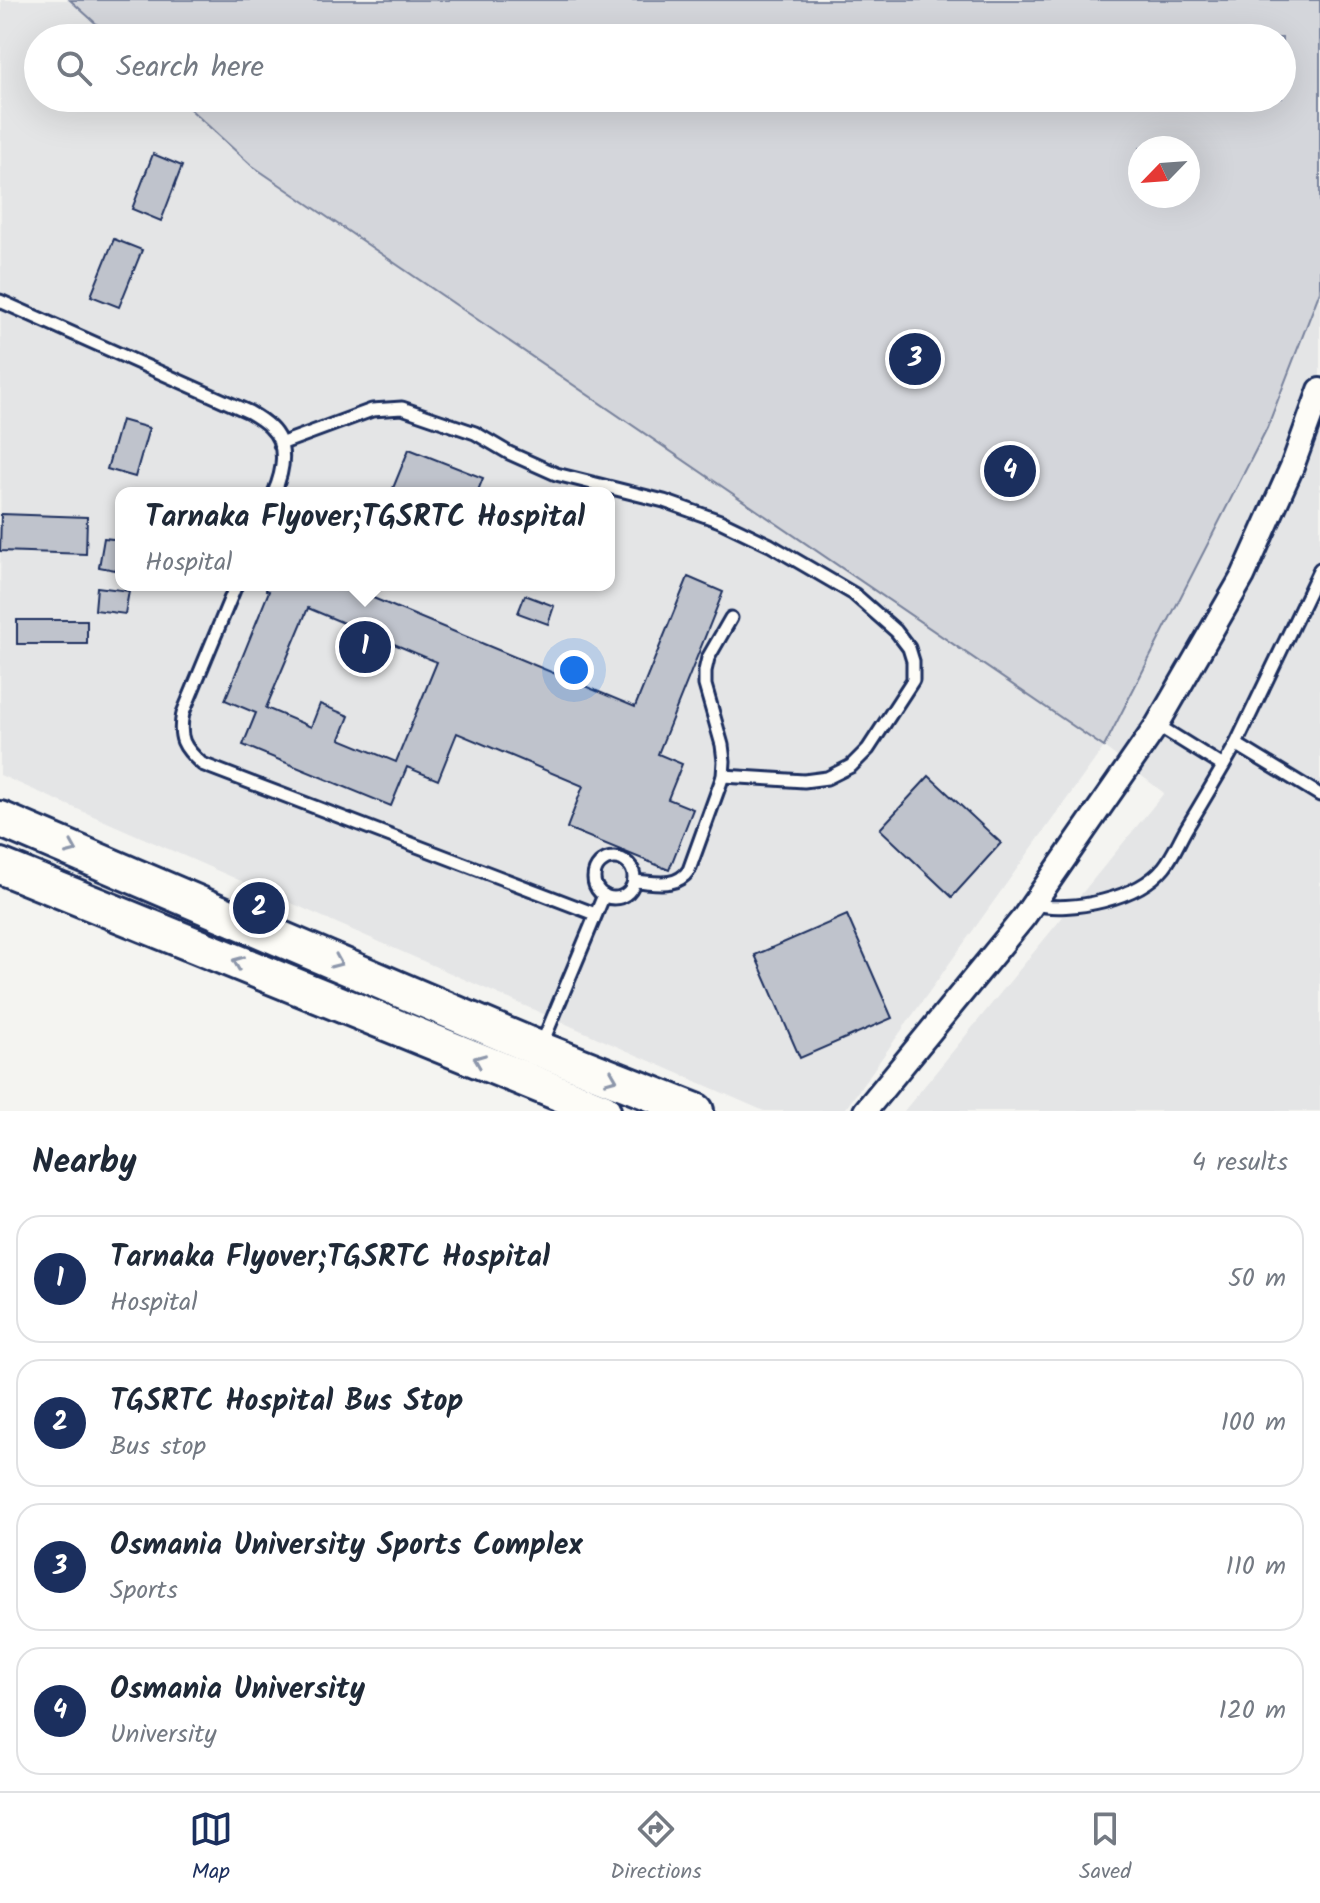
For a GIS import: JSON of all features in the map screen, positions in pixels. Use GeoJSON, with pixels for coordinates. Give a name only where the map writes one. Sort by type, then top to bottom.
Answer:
{"type":"FeatureCollection","features":[{"type":"Feature","properties":{"kind":"main road"},"geometry":{"type":"LineString","coordinates":[[0,819],[533,1064],[603,1111]]}},
{"type":"Feature","properties":{"kind":"main road"},"geometry":{"type":"LineString","coordinates":[[0,866],[533,1064],[696,1111]]}},
{"type":"Feature","properties":{"kind":"street"},"geometry":{"type":"LineString","coordinates":[[865,1111],[1024,917],[1157,725],[1243,576],[1292,467],[1320,390]]}},
{"type":"Feature","properties":{"kind":"lane"},"geometry":{"type":"LineString","coordinates":[[0,301],[249,412],[270,426],[278,437],[283,467],[276,487]]}},
{"type":"Feature","properties":{"kind":"lane"},"geometry":{"type":"LineString","coordinates":[[280,444],[372,410],[402,408],[475,433],[509,453],[556,474],[608,487]]}},
{"type":"Feature","properties":{"kind":"lane"},"geometry":{"type":"LineString","coordinates":[[615,489],[664,501],[720,521],[770,545],[854,594],[896,631],[909,648],[913,680],[868,749],[851,766],[827,778],[804,781],[723,776]]}},
{"type":"Feature","properties":{"kind":"lane"},"geometry":{"type":"LineString","coordinates":[[1033,904],[1048,907],[1089,904],[1119,896],[1139,887],[1164,868],[1236,744],[1320,569]]}},
{"type":"Feature","properties":{"kind":"lane"},"geometry":{"type":"LineString","coordinates":[[234,591],[183,713],[181,740],[189,753],[202,764],[595,914]]}},
{"type":"Feature","properties":{"kind":"lane"},"geometry":{"type":"LineString","coordinates":[[634,881],[674,883],[683,879],[689,870],[723,776],[722,745],[705,685],[705,671],[708,658],[731,618]]}},
{"type":"Feature","properties":{"kind":"lane"},"geometry":{"type":"LineString","coordinates":[[1157,725],[1223,766]]}},
{"type":"Feature","properties":{"kind":"lane"},"geometry":{"type":"LineString","coordinates":[[1236,744],[1320,795]]}},
{"type":"Feature","properties":{"kind":"lane"},"geometry":{"type":"LineString","coordinates":[[616,858],[626,862],[633,870],[634,881],[623,896],[613,898],[596,887],[594,876],[606,860],[616,858]]}},
{"type":"Feature","properties":{"kind":"lane"},"geometry":{"type":"LineString","coordinates":[[533,1064],[604,895]]}},
{"type":"Feature","properties":{"kind":"shaded area"},"geometry":{"type":"Polygon","coordinates":[[[1,0],[1320,0],[1320,1111],[904,1111],[1164,793],[1104,747],[844,1111],[764,1111],[0,775],[1,0]]]}},
{"type":"Feature","properties":{"kind":"shaded area"},"geometry":{"type":"Polygon","coordinates":[[[70,0],[1320,0],[1320,291],[1267,428],[1104,747],[251,165],[193,112],[1296,112],[1296,24],[97,24],[70,0]]]}},
{"type":"Feature","properties":{"kind":"building"},"geometry":{"type":"Polygon","coordinates":[[[153,154],[182,166],[161,221],[132,209],[153,154]]]}},
{"type":"Feature","properties":{"kind":"building"},"geometry":{"type":"Polygon","coordinates":[[[114,239],[142,250],[119,307],[91,296],[114,239]]]}},
{"type":"Feature","properties":{"kind":"building"},"geometry":{"type":"Polygon","coordinates":[[[121,420],[149,428],[135,477],[107,469],[121,420]]]}},
{"type":"Feature","properties":{"kind":"building"},"geometry":{"type":"Polygon","coordinates":[[[409,449],[483,478],[479,487],[393,487],[409,449]]]}},
{"type":"Feature","properties":{"kind":"building"},"geometry":{"type":"Polygon","coordinates":[[[1,514],[87,517],[86,554],[0,551],[1,514]]]}},
{"type":"Feature","properties":{"kind":"building"},"geometry":{"type":"Polygon","coordinates":[[[104,538],[115,539],[115,570],[99,567],[104,538]]]}},
{"type":"Feature","properties":{"kind":"building"},"geometry":{"type":"Polygon","coordinates":[[[688,577],[723,592],[658,754],[682,764],[668,799],[693,809],[669,870],[567,828],[583,786],[457,733],[438,780],[407,767],[391,806],[243,745],[256,713],[225,700],[269,591],[356,591],[635,707],[688,577]],[[308,608],[266,708],[311,727],[320,704],[349,716],[340,739],[396,762],[437,662],[308,608]]]}},
{"type":"Feature","properties":{"kind":"building"},"geometry":{"type":"Polygon","coordinates":[[[97,587],[129,591],[125,614],[95,610],[97,587]]]}},
{"type":"Feature","properties":{"kind":"building"},"geometry":{"type":"Polygon","coordinates":[[[525,595],[554,606],[548,624],[518,613],[525,595]]]}},
{"type":"Feature","properties":{"kind":"building"},"geometry":{"type":"Polygon","coordinates":[[[17,620],[87,620],[87,644],[17,644],[17,620]]]}},
{"type":"Feature","properties":{"kind":"building"},"geometry":{"type":"Polygon","coordinates":[[[929,776],[1001,843],[952,897],[880,829],[929,776]]]}},
{"type":"Feature","properties":{"kind":"building"},"geometry":{"type":"Polygon","coordinates":[[[847,915],[892,1018],[800,1058],[755,955],[847,915]]]}},
{"type":"Feature","properties":{"kind":"place","name":"Osmania University Sports Complex"},"geometry":{"type":"Point","coordinates":[915,359]}},
{"type":"Feature","properties":{"kind":"place","name":"Osmania University"},"geometry":{"type":"Point","coordinates":[1010,471]}},
{"type":"Feature","properties":{"kind":"place","name":"Tarnaka Flyover;TGSRTC Hospital"},"geometry":{"type":"Point","coordinates":[365,647]}},
{"type":"Feature","properties":{"kind":"place","name":"TGSRTC Hospital Bus Stop"},"geometry":{"type":"Point","coordinates":[259,908]}}]}
